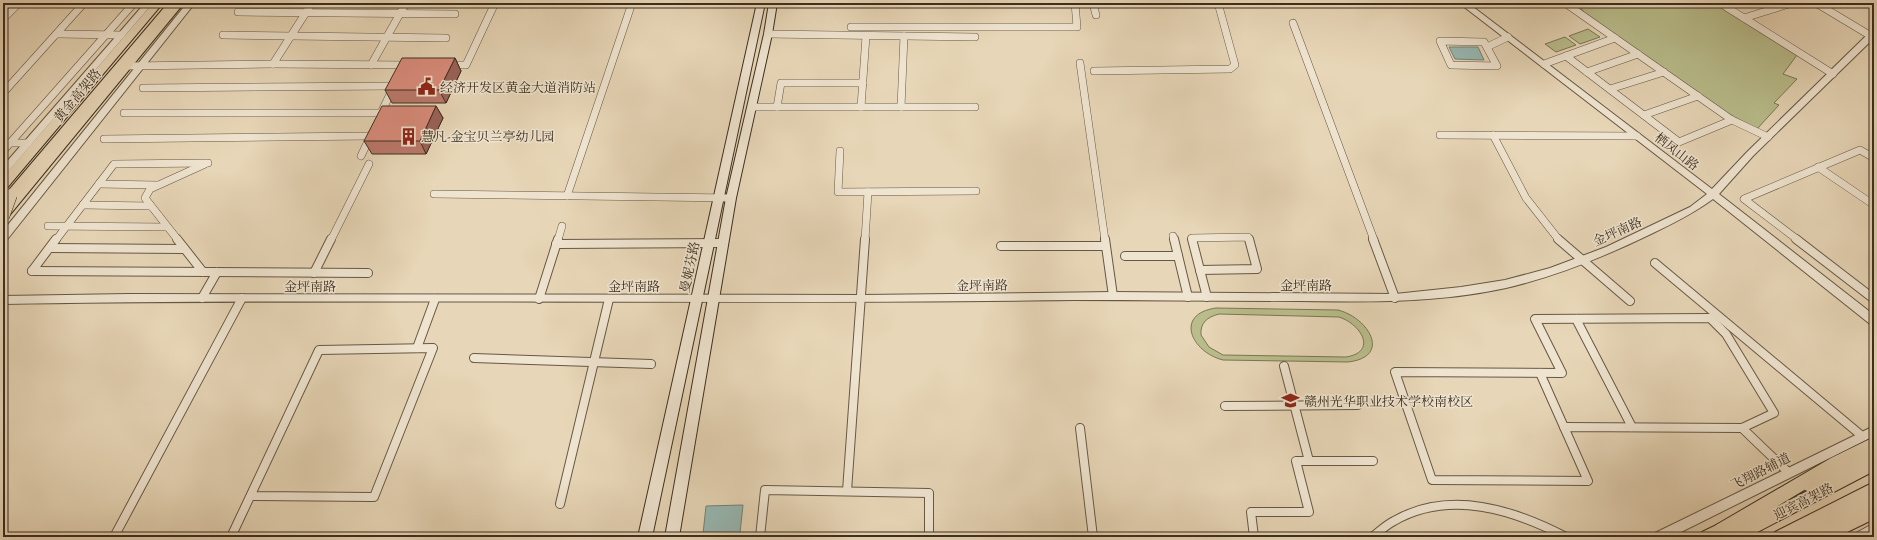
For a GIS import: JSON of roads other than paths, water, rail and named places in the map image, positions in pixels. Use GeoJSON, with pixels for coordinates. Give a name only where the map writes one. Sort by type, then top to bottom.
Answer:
{"type":"FeatureCollection","features":[{"type":"Feature","properties":{"kind":"main road"},"geometry":{"type":"LineString","coordinates":[[3,185],[158,3]]}},
{"type":"Feature","properties":{"kind":"main road","name":"黄金高架路"},"geometry":{"type":"LineString","coordinates":[[3,205],[5,195],[164,3]]}},
{"type":"Feature","properties":{"kind":"main road","name":"黄金高架路"},"geometry":{"type":"LineString","coordinates":[[5,195],[173,3]]}},
{"type":"Feature","properties":{"kind":"main road"},"geometry":{"type":"LineString","coordinates":[[3,216],[179,3]]}},
{"type":"Feature","properties":{"kind":"main road","name":"曼妮芬路"},"geometry":{"type":"LineString","coordinates":[[645,537],[761,3]]}},
{"type":"Feature","properties":{"kind":"main road"},"geometry":{"type":"LineString","coordinates":[[672,537],[722,243],[768,34],[773,3]]}},
{"type":"Feature","properties":{"kind":"main road"},"geometry":{"type":"LineString","coordinates":[[3,216],[5,195]]}},
{"type":"Feature","properties":{"kind":"main road"},"geometry":{"type":"LineString","coordinates":[[1727,533],[1836,463],[1868,440]]}},
{"type":"Feature","properties":{"kind":"main road"},"geometry":{"type":"LineString","coordinates":[[1708,537],[1727,533],[1874,453]]}},
{"type":"Feature","properties":{"kind":"main road","name":"迎宾高架路"},"geometry":{"type":"LineString","coordinates":[[1727,533],[1874,464]]}},
{"type":"Feature","properties":{"kind":"main road","name":"迎宾高架路"},"geometry":{"type":"LineString","coordinates":[[1781,537],[1874,489]]}},
{"type":"Feature","properties":{"kind":"main road"},"geometry":{"type":"LineString","coordinates":[[1809,537],[1874,503]]}},
{"type":"Feature","properties":{"kind":"main road"},"geometry":{"type":"LineString","coordinates":[[1821,537],[1838,530],[1874,511]]}},
{"type":"Feature","properties":{"kind":"street"},"geometry":{"type":"LineString","coordinates":[[3,19],[19,3]]}},
{"type":"Feature","properties":{"kind":"street"},"geometry":{"type":"LineString","coordinates":[[3,93],[84,3]]}},
{"type":"Feature","properties":{"kind":"street"},"geometry":{"type":"LineString","coordinates":[[3,151],[6,143],[134,3]]}},
{"type":"Feature","properties":{"kind":"street"},"geometry":{"type":"LineString","coordinates":[[3,172],[149,3]]}},
{"type":"Feature","properties":{"kind":"street"},"geometry":{"type":"LineString","coordinates":[[3,238],[192,3]]}},
{"type":"Feature","properties":{"kind":"street"},"geometry":{"type":"LineString","coordinates":[[273,64],[312,3]]}},
{"type":"Feature","properties":{"kind":"street"},"geometry":{"type":"LineString","coordinates":[[371,65],[406,3]]}},
{"type":"Feature","properties":{"kind":"street"},"geometry":{"type":"LineString","coordinates":[[443,65],[466,65],[495,3]]}},
{"type":"Feature","properties":{"kind":"street"},"geometry":{"type":"LineString","coordinates":[[567,196],[632,3]]}},
{"type":"Feature","properties":{"kind":"street"},"geometry":{"type":"LineString","coordinates":[[851,27],[1077,27],[1075,3]]}},
{"type":"Feature","properties":{"kind":"street"},"geometry":{"type":"LineString","coordinates":[[1093,3],[1096,15]]}},
{"type":"Feature","properties":{"kind":"street"},"geometry":{"type":"LineString","coordinates":[[1094,71],[1185,71],[1230,69],[1235,66],[1218,3]]}},
{"type":"Feature","properties":{"kind":"street","name":"栖凤山路"},"geometry":{"type":"LineString","coordinates":[[1463,3],[1713,194],[1874,321]]}},
{"type":"Feature","properties":{"kind":"street"},"geometry":{"type":"LineString","coordinates":[[1565,3],[1732,120],[1768,137]]}},
{"type":"Feature","properties":{"kind":"street"},"geometry":{"type":"LineString","coordinates":[[1720,3],[1832,74]]}},
{"type":"Feature","properties":{"kind":"street"},"geometry":{"type":"LineString","coordinates":[[1744,18],[1792,3]]}},
{"type":"Feature","properties":{"kind":"street"},"geometry":{"type":"LineString","coordinates":[[1816,3],[1873,35]]}},
{"type":"Feature","properties":{"kind":"street"},"geometry":{"type":"LineString","coordinates":[[238,12],[455,14]]}},
{"type":"Feature","properties":{"kind":"street"},"geometry":{"type":"LineString","coordinates":[[1293,23],[1395,298]]}},
{"type":"Feature","properties":{"kind":"street"},"geometry":{"type":"LineString","coordinates":[[57,34],[121,35]]}},
{"type":"Feature","properties":{"kind":"street"},"geometry":{"type":"LineString","coordinates":[[768,34],[975,37]]}},
{"type":"Feature","properties":{"kind":"street"},"geometry":{"type":"LineString","coordinates":[[223,35],[446,38]]}},
{"type":"Feature","properties":{"kind":"street","name":"金坪南路"},"geometry":{"type":"LineString","coordinates":[[3,300],[202,298],[862,299],[1113,296],[1395,298],[1461,291],[1505,284],[1552,271],[1609,250],[1693,209],[1713,194],[1768,137],[1873,35]]}},
{"type":"Feature","properties":{"kind":"street"},"geometry":{"type":"LineString","coordinates":[[861,107],[866,36]]}},
{"type":"Feature","properties":{"kind":"street"},"geometry":{"type":"LineString","coordinates":[[901,107],[904,36]]}},
{"type":"Feature","properties":{"kind":"street"},"geometry":{"type":"LineString","coordinates":[[1487,47],[1508,37]]}},
{"type":"Feature","properties":{"kind":"street"},"geometry":{"type":"LineString","coordinates":[[1544,64],[1615,38]]}},
{"type":"Feature","properties":{"kind":"street"},"geometry":{"type":"LineString","coordinates":[[1440,41],[1484,42],[1487,47],[1496,66],[1451,66],[1440,41]]}},
{"type":"Feature","properties":{"kind":"street"},"geometry":{"type":"LineString","coordinates":[[1587,72],[1638,54]]}},
{"type":"Feature","properties":{"kind":"street"},"geometry":{"type":"LineString","coordinates":[[1566,56],[1679,142],[1732,120]]}},
{"type":"Feature","properties":{"kind":"street"},"geometry":{"type":"LineString","coordinates":[[1080,63],[1113,296]]}},
{"type":"Feature","properties":{"kind":"street"},"geometry":{"type":"LineString","coordinates":[[128,66],[273,64],[412,65]]}},
{"type":"Feature","properties":{"kind":"street"},"geometry":{"type":"LineString","coordinates":[[401,72],[404,65]]}},
{"type":"Feature","properties":{"kind":"street"},"geometry":{"type":"LineString","coordinates":[[1610,89],[1664,72]]}},
{"type":"Feature","properties":{"kind":"street"},"geometry":{"type":"LineString","coordinates":[[143,88],[396,83],[361,156]]}},
{"type":"Feature","properties":{"kind":"street"},"geometry":{"type":"LineString","coordinates":[[777,107],[781,83],[863,83]]}},
{"type":"Feature","properties":{"kind":"street"},"geometry":{"type":"LineString","coordinates":[[1644,115],[1698,96]]}},
{"type":"Feature","properties":{"kind":"street"},"geometry":{"type":"LineString","coordinates":[[752,107],[975,107]]}},
{"type":"Feature","properties":{"kind":"street"},"geometry":{"type":"LineString","coordinates":[[124,113],[381,113]]}},
{"type":"Feature","properties":{"kind":"street"},"geometry":{"type":"LineString","coordinates":[[104,139],[373,130]]}},
{"type":"Feature","properties":{"kind":"street"},"geometry":{"type":"LineString","coordinates":[[1440,135],[1637,136]]}},
{"type":"Feature","properties":{"kind":"street"},"geometry":{"type":"LineString","coordinates":[[1493,135],[1526,198],[1555,237],[1630,301]]}},
{"type":"Feature","properties":{"kind":"street"},"geometry":{"type":"LineString","coordinates":[[6,143],[28,143]]}},
{"type":"Feature","properties":{"kind":"street"},"geometry":{"type":"LineString","coordinates":[[1874,158],[1860,150],[1744,199],[1874,299]]}},
{"type":"Feature","properties":{"kind":"street"},"geometry":{"type":"LineString","coordinates":[[840,151],[838,192],[976,191]]}},
{"type":"Feature","properties":{"kind":"street"},"geometry":{"type":"LineString","coordinates":[[203,272],[145,198],[150,189],[208,163],[114,164],[32,271],[368,273]]}},
{"type":"Feature","properties":{"kind":"street"},"geometry":{"type":"LineString","coordinates":[[314,273],[369,164]]}},
{"type":"Feature","properties":{"kind":"street"},"geometry":{"type":"LineString","coordinates":[[1818,167],[1874,205]]}},
{"type":"Feature","properties":{"kind":"street"},"geometry":{"type":"LineString","coordinates":[[99,184],[160,185]]}},
{"type":"Feature","properties":{"kind":"street"},"geometry":{"type":"LineString","coordinates":[[847,491],[862,299],[868,192]]}},
{"type":"Feature","properties":{"kind":"street"},"geometry":{"type":"LineString","coordinates":[[434,194],[731,198]]}},
{"type":"Feature","properties":{"kind":"street"},"geometry":{"type":"LineString","coordinates":[[83,205],[150,206]]}},
{"type":"Feature","properties":{"kind":"street"},"geometry":{"type":"LineString","coordinates":[[48,226],[167,227]]}},
{"type":"Feature","properties":{"kind":"street"},"geometry":{"type":"LineString","coordinates":[[539,299],[562,226]]}},
{"type":"Feature","properties":{"kind":"street"},"geometry":{"type":"LineString","coordinates":[[1174,236],[1188,297]]}},
{"type":"Feature","properties":{"kind":"street"},"geometry":{"type":"LineString","coordinates":[[1200,270],[1258,268],[1248,237],[1192,238],[1200,270],[1207,297]]}},
{"type":"Feature","properties":{"kind":"street"},"geometry":{"type":"LineString","coordinates":[[556,244],[722,243]]}},
{"type":"Feature","properties":{"kind":"street"},"geometry":{"type":"LineString","coordinates":[[1002,246],[1105,246]]}},
{"type":"Feature","properties":{"kind":"street"},"geometry":{"type":"LineString","coordinates":[[50,248],[184,249]]}},
{"type":"Feature","properties":{"kind":"street"},"geometry":{"type":"LineString","coordinates":[[1125,256],[1178,256]]}},
{"type":"Feature","properties":{"kind":"street"},"geometry":{"type":"LineString","coordinates":[[1655,262],[1868,440]]}},
{"type":"Feature","properties":{"kind":"street"},"geometry":{"type":"LineString","coordinates":[[202,298],[217,272]]}},
{"type":"Feature","properties":{"kind":"street"},"geometry":{"type":"LineString","coordinates":[[114,537],[242,298]]}},
{"type":"Feature","properties":{"kind":"street"},"geometry":{"type":"LineString","coordinates":[[417,348],[435,299]]}},
{"type":"Feature","properties":{"kind":"street"},"geometry":{"type":"LineString","coordinates":[[560,504],[609,299]]}},
{"type":"Feature","properties":{"kind":"street"},"geometry":{"type":"LineString","coordinates":[[1540,373],[1564,427],[1588,481],[1432,480],[1395,372],[1562,373],[1535,319],[1710,318],[1726,334],[1774,413],[1742,428],[1564,427]]}},
{"type":"Feature","properties":{"kind":"street"},"geometry":{"type":"LineString","coordinates":[[1576,319],[1632,427]]}},
{"type":"Feature","properties":{"kind":"street"},"geometry":{"type":"LineString","coordinates":[[231,537],[319,350],[433,348],[374,497],[251,496]]}},
{"type":"Feature","properties":{"kind":"street"},"geometry":{"type":"LineString","coordinates":[[474,358],[651,364]]}},
{"type":"Feature","properties":{"kind":"street"},"geometry":{"type":"LineString","coordinates":[[1284,366],[1309,461]]}},
{"type":"Feature","properties":{"kind":"street"},"geometry":{"type":"LineString","coordinates":[[1225,406],[1358,405]]}},
{"type":"Feature","properties":{"kind":"street"},"geometry":{"type":"LineString","coordinates":[[1080,428],[1093,537]]}},
{"type":"Feature","properties":{"kind":"street"},"geometry":{"type":"LineString","coordinates":[[1742,428],[1790,473]]}},
{"type":"Feature","properties":{"kind":"street","name":"飞翔路辅道"},"geometry":{"type":"LineString","coordinates":[[1659,537],[1790,473],[1868,440],[1874,430]]}},
{"type":"Feature","properties":{"kind":"street"},"geometry":{"type":"LineString","coordinates":[[1254,537],[1251,512],[1309,512],[1296,461],[1373,461]]}},
{"type":"Feature","properties":{"kind":"street"},"geometry":{"type":"LineString","coordinates":[[760,537],[765,490],[929,493],[928,537]]}},
{"type":"Feature","properties":{"kind":"street"},"geometry":{"type":"LineString","coordinates":[[1372,537],[1381,528],[1404,514],[1430,506],[1459,504],[1506,511],[1537,522],[1566,537]]}},
{"type":"Feature","properties":{"kind":"street"},"geometry":{"type":"LineString","coordinates":[[1860,537],[1874,529]]}},
{"type":"Feature","properties":{"kind":"water"},"geometry":{"type":"Polygon","coordinates":[[[1449,47],[1478,47],[1484,60],[1455,59],[1449,47]]]}},
{"type":"Feature","properties":{"kind":"water"},"geometry":{"type":"Polygon","coordinates":[[[743,505],[740,533],[703,534],[706,506],[743,505]]]}},
{"type":"Feature","properties":{"kind":"place","name":"经济开发区黄金大道消防站"},"geometry":{"type":"Point","coordinates":[427,87]}},
{"type":"Feature","properties":{"kind":"place","name":"慧凡-金宝贝兰亭幼儿园"},"geometry":{"type":"Point","coordinates":[408,136]}},
{"type":"Feature","properties":{"kind":"place","name":"赣州光华职业技术学校南校区"},"geometry":{"type":"Point","coordinates":[1291,401]}}]}
